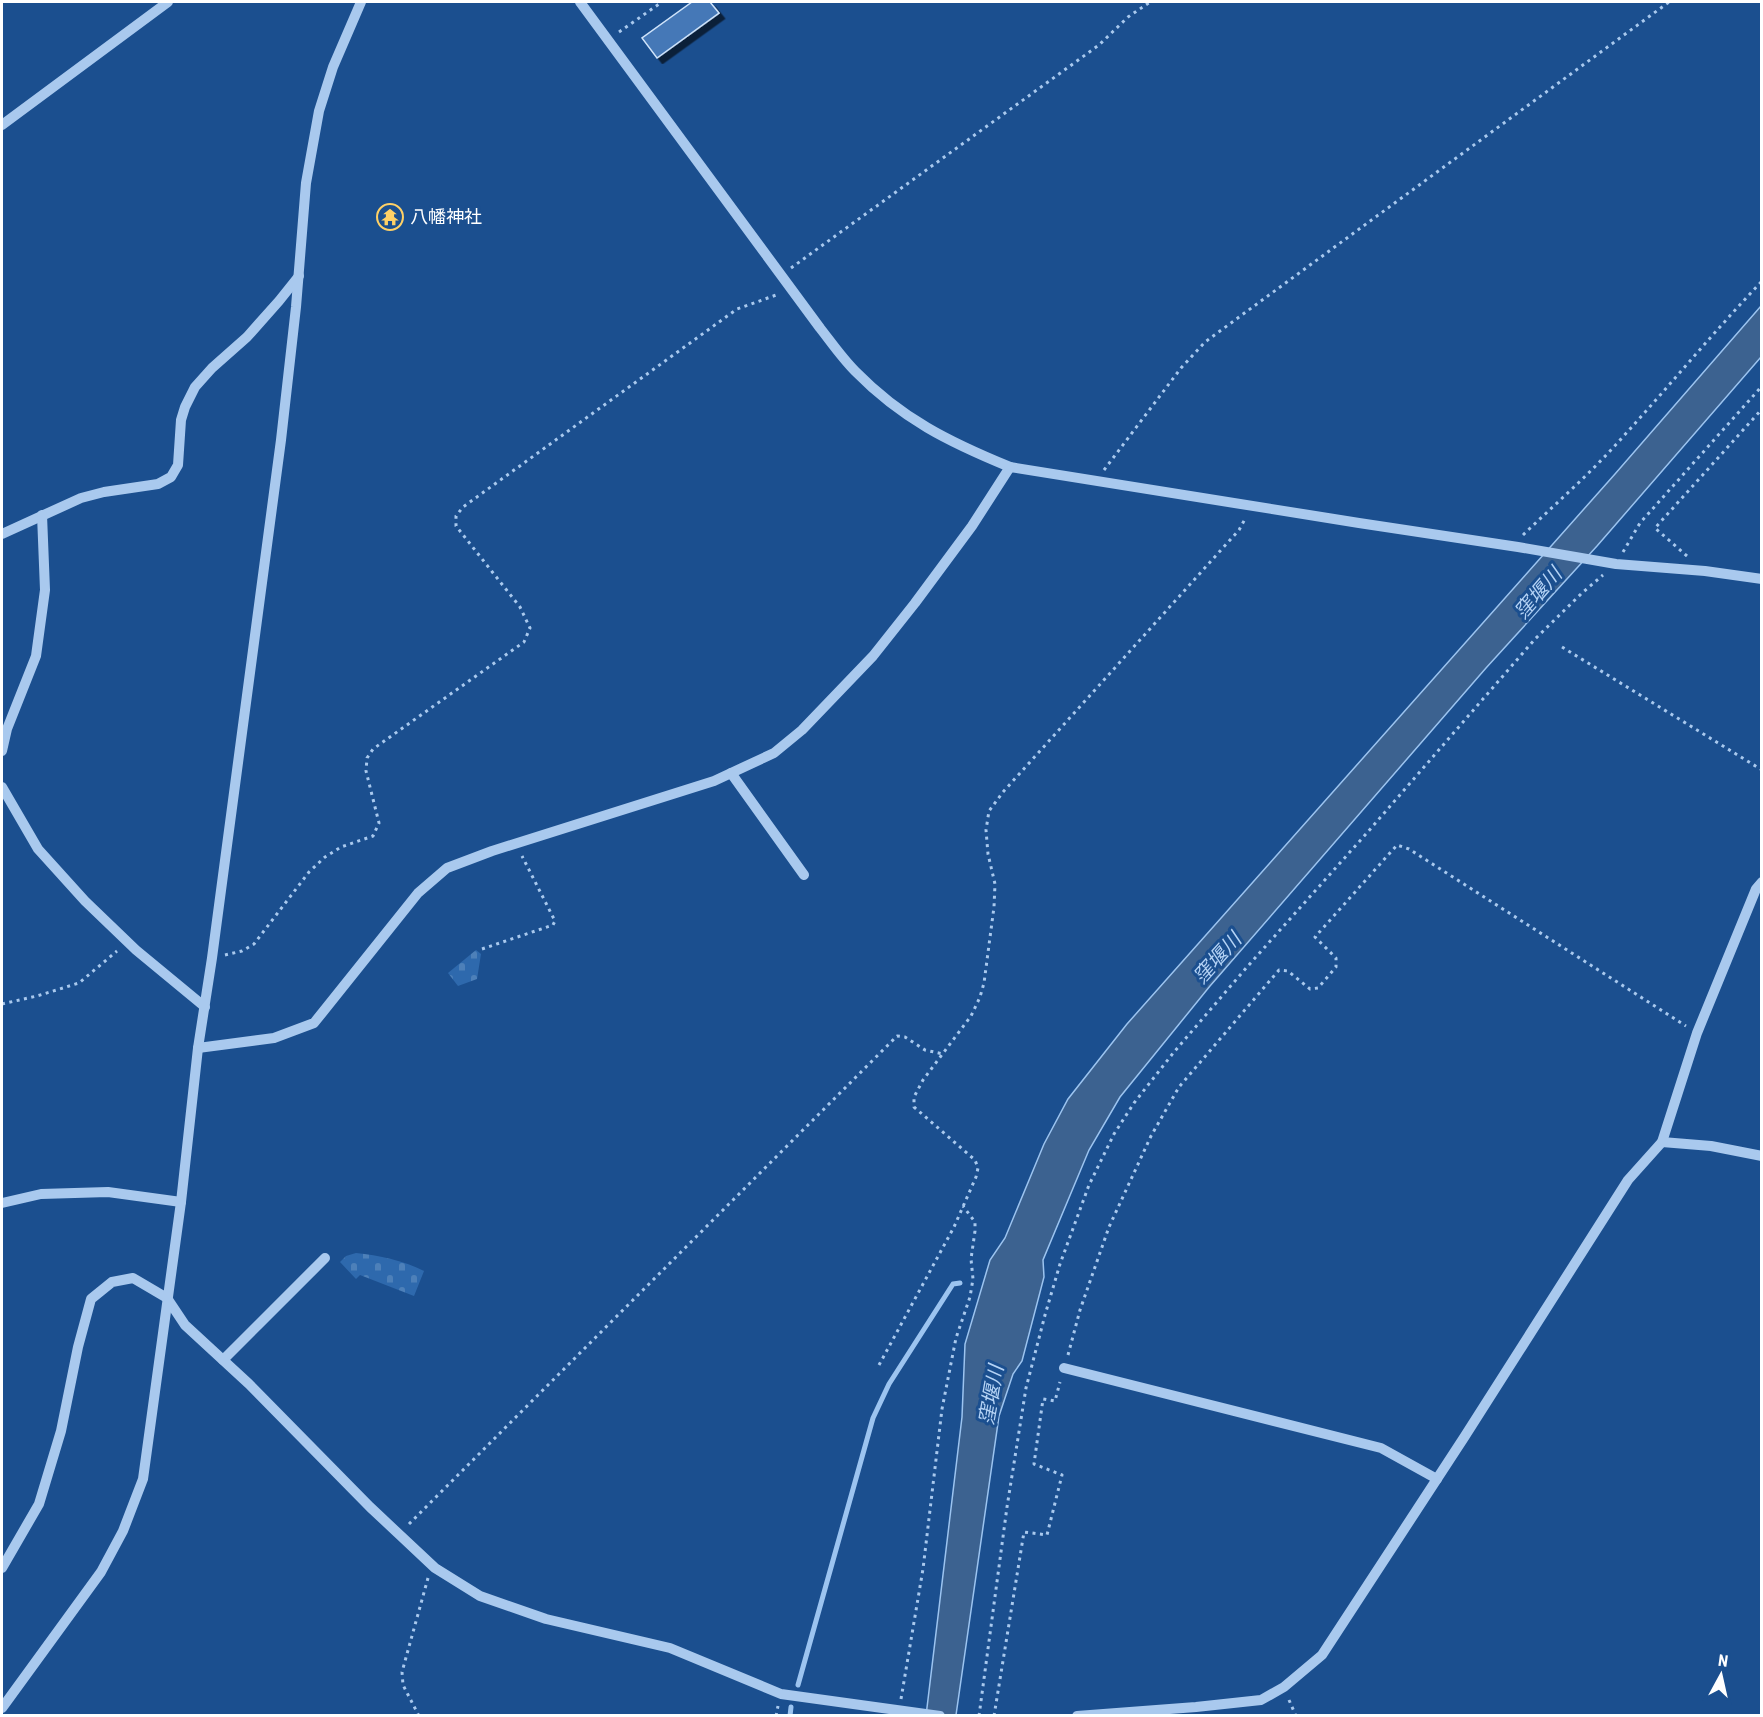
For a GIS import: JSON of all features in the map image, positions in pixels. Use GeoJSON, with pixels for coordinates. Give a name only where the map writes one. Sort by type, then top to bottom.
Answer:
{"type":"FeatureCollection","features":[{"type":"Feature","properties":{"kind":"street"},"geometry":{"type":"LineString","coordinates":[[2,126],[168,2]]}},
{"type":"Feature","properties":{"kind":"street"},"geometry":{"type":"LineString","coordinates":[[2,1708],[101,1572],[123,1531],[143,1479],[181,1202],[198,1048],[281,440],[299,275],[306,183],[319,111],[333,67],[361,2]]}},
{"type":"Feature","properties":{"kind":"street"},"geometry":{"type":"LineString","coordinates":[[580,2],[853,370],[886,400],[920,425],[965,448],[1010,467],[1095,481],[1515,546],[1616,564],[1705,571],[1761,579]]}},
{"type":"Feature","properties":{"kind":"street"},"geometry":{"type":"LineString","coordinates":[[2,534],[81,498],[158,484],[171,477],[178,465],[181,420],[195,387],[212,368],[247,337],[299,275]]}},
{"type":"Feature","properties":{"kind":"street"},"geometry":{"type":"LineString","coordinates":[[198,1048],[274,1038],[314,1023],[418,893],[447,868],[515,843],[714,781],[774,753],[802,730],[873,656],[972,526],[1010,467]]}},
{"type":"Feature","properties":{"kind":"street"},"geometry":{"type":"LineString","coordinates":[[2,751],[7,729],[36,656],[45,590],[42,515]]}},
{"type":"Feature","properties":{"kind":"street"},"geometry":{"type":"LineString","coordinates":[[731,773],[804,875]]}},
{"type":"Feature","properties":{"kind":"street"},"geometry":{"type":"LineString","coordinates":[[2,787],[38,849],[85,901],[128,942],[205,1007]]}},
{"type":"Feature","properties":{"kind":"street"},"geometry":{"type":"LineString","coordinates":[[1077,1716],[1195,1711],[1261,1700],[1284,1687],[1322,1655],[1628,1180],[1662,1142],[1697,1033],[1756,889],[1761,882]]}},
{"type":"Feature","properties":{"kind":"street"},"geometry":{"type":"LineString","coordinates":[[1662,1142],[1712,1146],[1761,1156]]}},
{"type":"Feature","properties":{"kind":"street"},"geometry":{"type":"LineString","coordinates":[[2,1203],[41,1194],[108,1192],[181,1202]]}},
{"type":"Feature","properties":{"kind":"street"},"geometry":{"type":"LineString","coordinates":[[223,1360],[325,1258]]}},
{"type":"Feature","properties":{"kind":"street"},"geometry":{"type":"LineString","coordinates":[[2,1568],[39,1504],[61,1431],[78,1347],[91,1299],[112,1282],[133,1278],[167,1298],[185,1324],[399,1534],[432,1564],[480,1596],[546,1619],[670,1648],[781,1694],[940,1716]]}},
{"type":"Feature","properties":{"kind":"street"},"geometry":{"type":"LineString","coordinates":[[1064,1368],[1381,1448],[1437,1479]]}},
{"type":"Feature","properties":{"kind":"path"},"geometry":{"type":"LineString","coordinates":[[608,40],[662,2]]}},
{"type":"Feature","properties":{"kind":"path"},"geometry":{"type":"LineString","coordinates":[[782,274],[1099,45],[1128,17],[1150,2]]}},
{"type":"Feature","properties":{"kind":"path"},"geometry":{"type":"LineString","coordinates":[[1095,481],[1181,368],[1205,342],[1670,2]]}},
{"type":"Feature","properties":{"kind":"path"},"geometry":{"type":"LineString","coordinates":[[1515,546],[1611,450],[1761,281]]}},
{"type":"Feature","properties":{"kind":"path"},"geometry":{"type":"LineString","coordinates":[[212,958],[243,951],[254,944],[309,872],[325,857],[341,847],[373,836],[380,823],[366,771],[367,758],[374,749],[524,642],[530,628],[520,607],[456,526],[456,516],[463,507],[737,309],[792,289]]}},
{"type":"Feature","properties":{"kind":"path"},"geometry":{"type":"LineString","coordinates":[[979,1716],[1006,1507],[1026,1388],[1060,1264],[1089,1185],[1114,1134],[1141,1095],[1218,1001],[1535,639],[1582,593],[1616,564],[1640,523],[1761,386]]}},
{"type":"Feature","properties":{"kind":"path"},"geometry":{"type":"LineString","coordinates":[[1705,571],[1655,528],[1761,409]]}},
{"type":"Feature","properties":{"kind":"path"},"geometry":{"type":"LineString","coordinates":[[879,1365],[954,1227],[976,1178],[978,1168],[975,1160],[914,1107],[914,1097],[923,1080],[970,1016],[984,983],[995,884],[988,854],[986,830],[989,810],[1002,792],[1239,530],[1251,506]]}},
{"type":"Feature","properties":{"kind":"path"},"geometry":{"type":"LineString","coordinates":[[1562,647],[1761,770]]}},
{"type":"Feature","properties":{"kind":"path"},"geometry":{"type":"LineString","coordinates":[[482,949],[553,925],[555,921],[515,843]]}},
{"type":"Feature","properties":{"kind":"path"},"geometry":{"type":"LineString","coordinates":[[993,1716],[1024,1532],[1047,1536],[1062,1475],[1034,1464],[1043,1400],[1055,1401],[1080,1310],[1109,1227],[1151,1136],[1179,1087],[1280,970],[1288,971],[1310,988],[1318,988],[1336,967],[1336,958],[1315,937],[1397,845],[1409,849],[1697,1033]]}},
{"type":"Feature","properties":{"kind":"path"},"geometry":{"type":"LineString","coordinates":[[2,1004],[80,983],[128,942]]}},
{"type":"Feature","properties":{"kind":"path"},"geometry":{"type":"LineString","coordinates":[[399,1534],[897,1036],[905,1037],[925,1050],[943,1054]]}},
{"type":"Feature","properties":{"kind":"path"},"geometry":{"type":"LineString","coordinates":[[904,1710],[942,1409],[956,1338],[970,1297],[975,1222],[963,1206]]}},
{"type":"Feature","properties":{"kind":"path"},"geometry":{"type":"LineString","coordinates":[[419,1716],[403,1685],[402,1672],[432,1564]]}},
{"type":"Feature","properties":{"kind":"path"},"geometry":{"type":"LineString","coordinates":[[1284,1687],[1296,1716]]}},
{"type":"Feature","properties":{"kind":"green space"},"geometry":{"type":"Polygon","coordinates":[[[476,950],[481,954],[477,979],[458,986],[448,973],[476,950]]]}},
{"type":"Feature","properties":{"kind":"green space"},"geometry":{"type":"Polygon","coordinates":[[[356,1253],[391,1259],[424,1271],[414,1296],[360,1275],[356,1279],[340,1262],[346,1256],[356,1253]]]}},
{"type":"Feature","properties":{"kind":"water","name":"窪堰川"},"geometry":{"type":"Polygon","coordinates":[[[1761,306],[1761,357],[1597,546],[1486,668],[1210,986],[1120,1097],[1089,1150],[1043,1260],[1044,1277],[1022,1361],[1013,1374],[999,1416],[956,1715],[926,1716],[962,1417],[965,1344],[990,1260],[1005,1238],[1044,1144],[1068,1099],[1127,1024],[1761,306]]]}},
{"type":"Feature","properties":{"kind":"building"},"geometry":{"type":"Polygon","coordinates":[[[692,2],[710,2],[719,13],[657,58],[642,38],[692,2]]]}},
{"type":"Feature","properties":{"kind":"waterway"},"geometry":{"type":"LineString","coordinates":[[798,1685],[873,1418],[889,1384],[953,1284],[960,1283]]}},
{"type":"Feature","properties":{"kind":"waterway"},"geometry":{"type":"LineString","coordinates":[[790,1716],[791,1707]]}},
{"type":"Feature","properties":{"kind":"place","name":"八幡神社"},"geometry":{"type":"Point","coordinates":[390,217]}}]}
